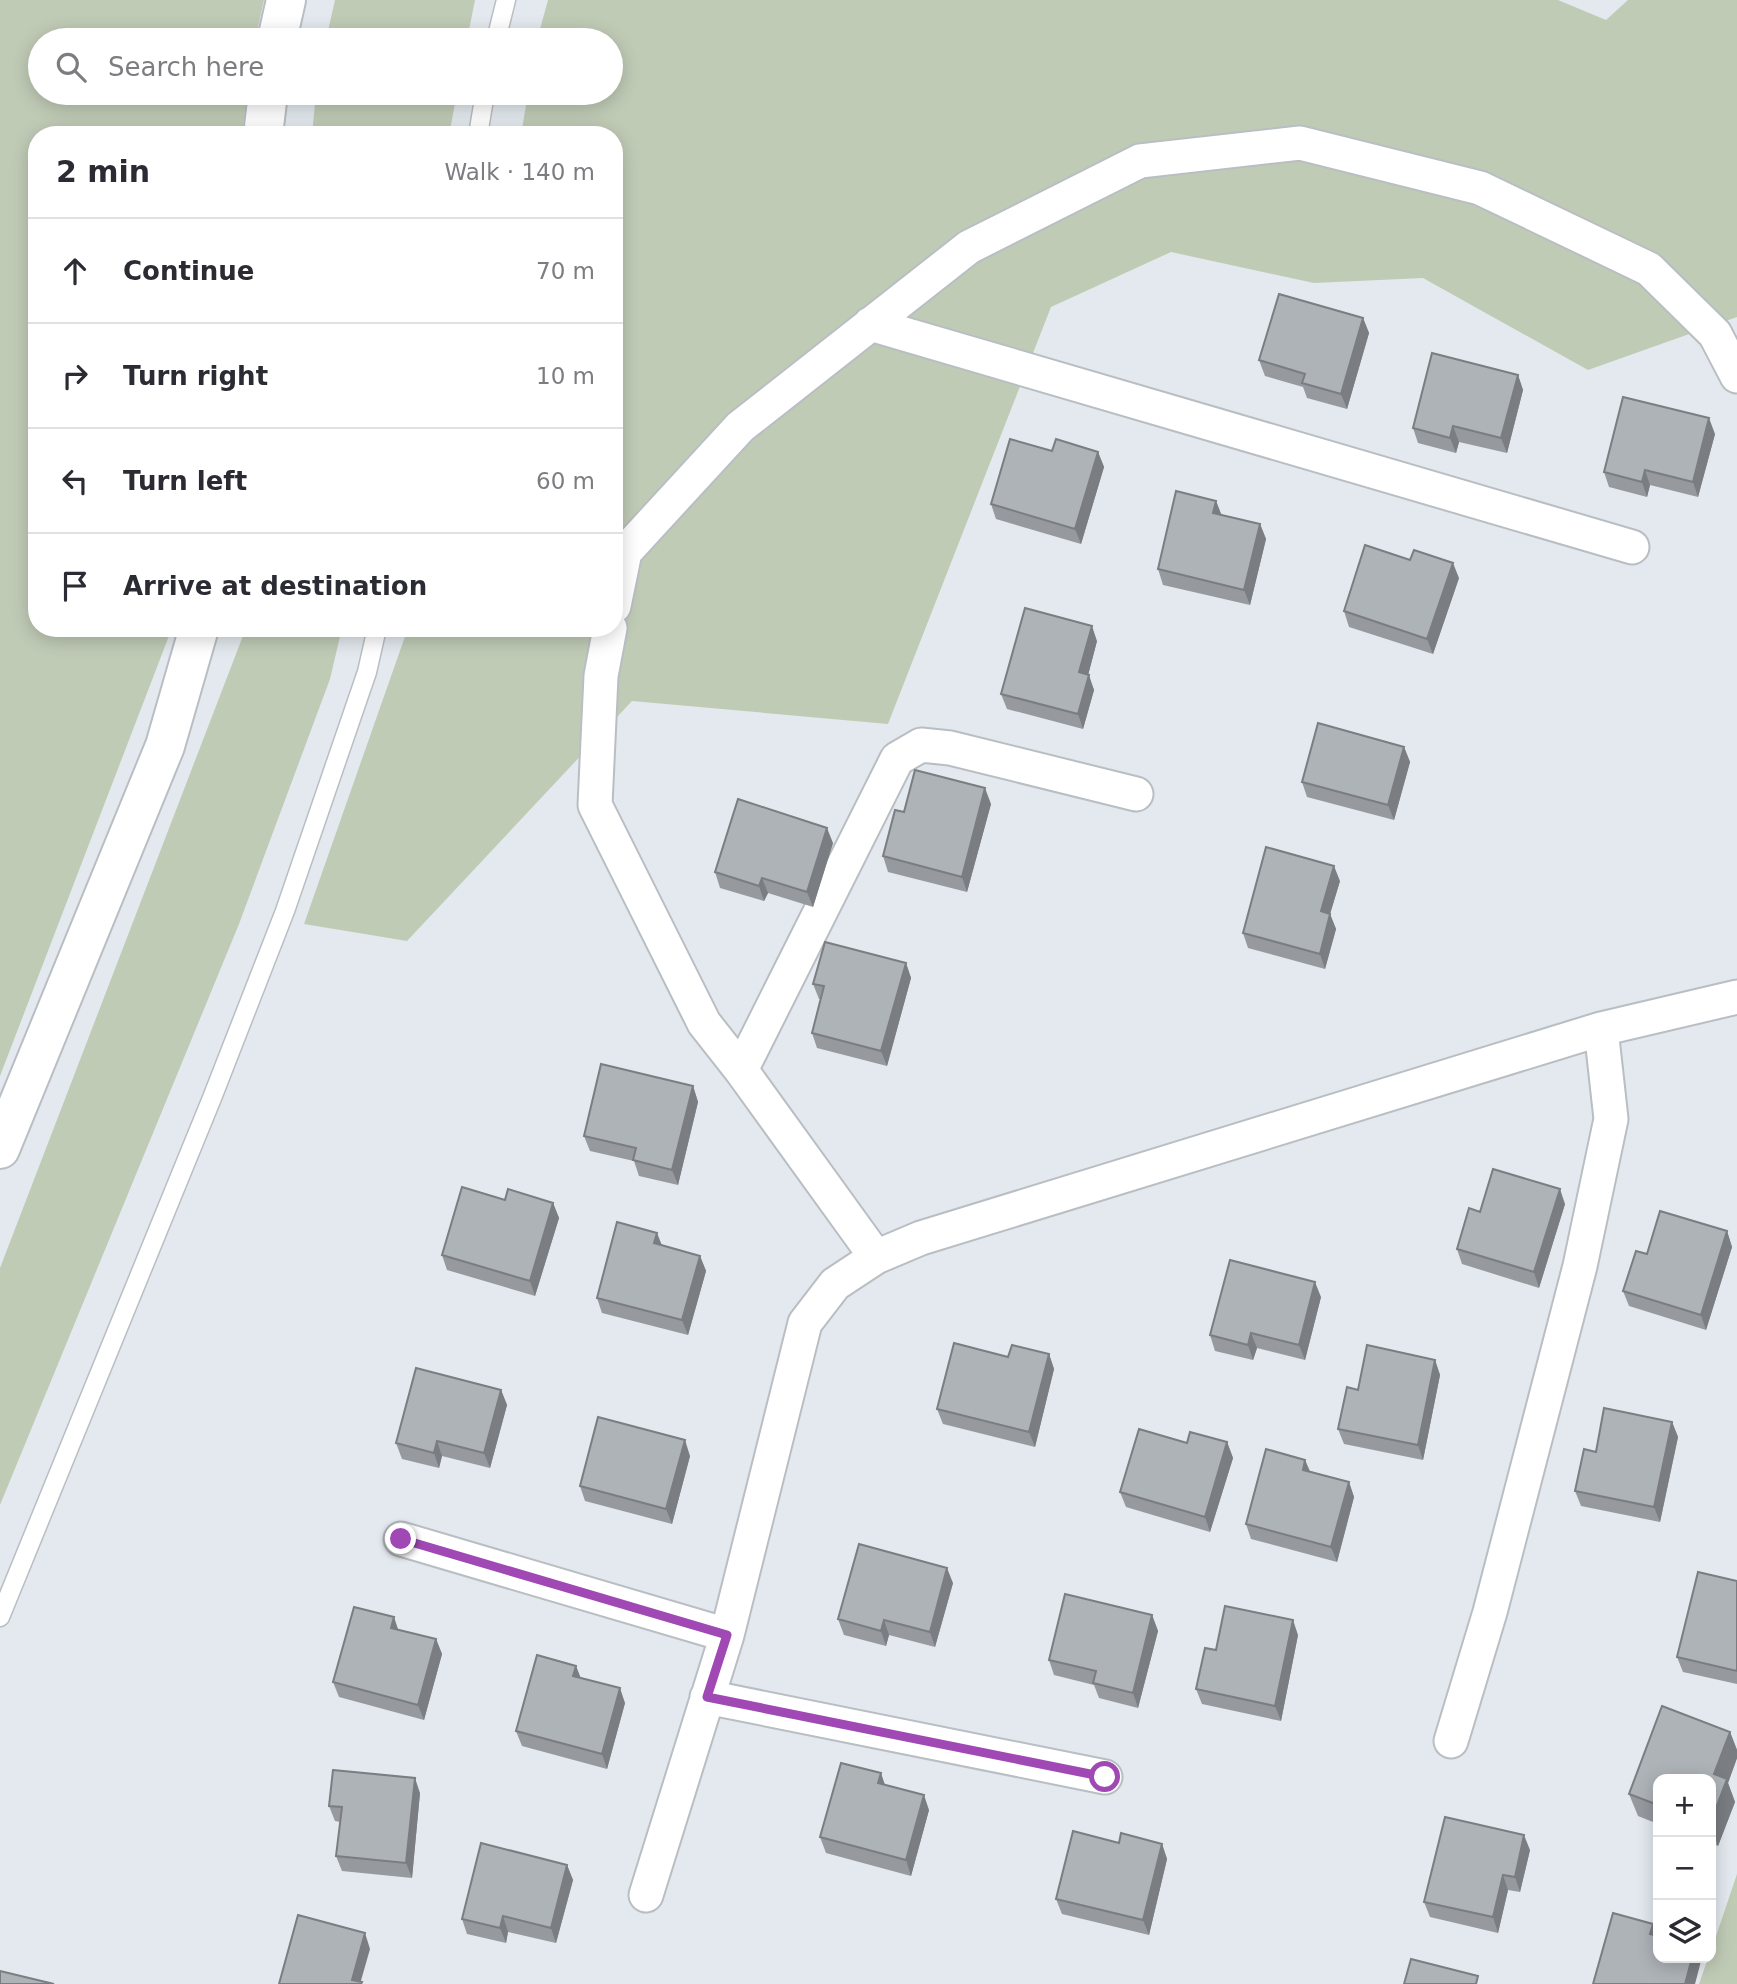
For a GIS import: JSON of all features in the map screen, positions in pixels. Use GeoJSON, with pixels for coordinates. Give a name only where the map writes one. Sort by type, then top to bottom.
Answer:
{"type":"FeatureCollection","features":[{"type":"Feature","properties":{"kind":"street"},"geometry":{"type":"LineString","coordinates":[[279,28],[286,0]]}},
{"type":"Feature","properties":{"kind":"street"},"geometry":{"type":"LineString","coordinates":[[264,126],[267,105]]}},
{"type":"Feature","properties":{"kind":"street"},"geometry":{"type":"LineString","coordinates":[[623,562],[625,552],[740,427],[968,247],[1140,161],[1300,143],[1480,188],[1649,269],[1715,334],[1737,376]]}},
{"type":"Feature","properties":{"kind":"street"},"geometry":{"type":"LineString","coordinates":[[870,324],[1632,547]]}},
{"type":"Feature","properties":{"kind":"street"},"geometry":{"type":"LineString","coordinates":[[0,1149],[164,746],[197,637]]}},
{"type":"Feature","properties":{"kind":"street"},"geometry":{"type":"LineString","coordinates":[[608,637],[601,676],[595,805],[704,1023],[876,1257]]}},
{"type":"Feature","properties":{"kind":"street"},"geometry":{"type":"LineString","coordinates":[[741,1070],[897,759],[921,745],[950,748],[1136,794]]}},
{"type":"Feature","properties":{"kind":"street"},"geometry":{"type":"LineString","coordinates":[[646,1895],[727,1635],[805,1323],[835,1284],[876,1257],[921,1238],[1601,1029],[1737,997]]}},
{"type":"Feature","properties":{"kind":"street"},"geometry":{"type":"LineString","coordinates":[[1451,1741],[1494,1598],[1580,1266],[1611,1119],[1601,1029]]}},
{"type":"Feature","properties":{"kind":"street"},"geometry":{"type":"LineString","coordinates":[[401,1539],[727,1635]]}},
{"type":"Feature","properties":{"kind":"street"},"geometry":{"type":"LineString","coordinates":[[707,1697],[1105,1777]]}},
{"type":"Feature","properties":{"kind":"lane"},"geometry":{"type":"LineString","coordinates":[[499,28],[506,0]]}},
{"type":"Feature","properties":{"kind":"lane"},"geometry":{"type":"LineString","coordinates":[[480,126],[483,105]]}},
{"type":"Feature","properties":{"kind":"lane"},"geometry":{"type":"LineString","coordinates":[[0,1617],[212,1098],[285,911],[367,672],[375,637]]}},
{"type":"Feature","properties":{"kind":"green space"},"geometry":{"type":"Polygon","coordinates":[[[0,0],[264,0],[258,28],[28,28],[28,105],[246,105],[243,126],[28,126],[28,637],[169,637],[0,1076],[0,0]]]}},
{"type":"Feature","properties":{"kind":"green space"},"geometry":{"type":"Polygon","coordinates":[[[335,0],[475,0],[469,28],[329,28],[335,0]]]}},
{"type":"Feature","properties":{"kind":"green space"},"geometry":{"type":"Polygon","coordinates":[[[548,0],[1558,0],[1606,20],[1628,0],[1737,0],[1737,317],[1588,370],[1423,278],[1314,283],[1171,252],[1051,307],[888,724],[632,701],[407,941],[304,924],[405,637],[623,637],[623,126],[522,126],[526,105],[623,105],[623,28],[540,28],[548,0]]]}},
{"type":"Feature","properties":{"kind":"green space"},"geometry":{"type":"Polygon","coordinates":[[[315,105],[455,105],[451,126],[313,126],[315,105]]]}},
{"type":"Feature","properties":{"kind":"green space"},"geometry":{"type":"Polygon","coordinates":[[[243,637],[340,637],[330,679],[239,924],[0,1505],[0,1268],[243,637]]]}},
{"type":"Feature","properties":{"kind":"green space"},"geometry":{"type":"Polygon","coordinates":[[[1737,1874],[1737,1984],[1699,1984],[1706,1963],[1716,1963],[1716,1936],[1737,1874]]]}},
{"type":"Feature","properties":{"kind":"building"},"geometry":{"type":"Polygon","coordinates":[[[1279,294],[1363,318],[1341,394],[1302,383],[1305,374],[1259,360],[1279,294]]]}},
{"type":"Feature","properties":{"kind":"building"},"geometry":{"type":"Polygon","coordinates":[[[1432,353],[1518,375],[1501,438],[1453,426],[1450,438],[1413,428],[1432,353]]]}},
{"type":"Feature","properties":{"kind":"building"},"geometry":{"type":"Polygon","coordinates":[[[1623,397],[1709,418],[1693,482],[1645,470],[1642,482],[1604,472],[1623,397]]]}},
{"type":"Feature","properties":{"kind":"building"},"geometry":{"type":"Polygon","coordinates":[[[1010,439],[1052,451],[1056,439],[1098,452],[1075,529],[991,504],[1010,439]]]}},
{"type":"Feature","properties":{"kind":"building"},"geometry":{"type":"Polygon","coordinates":[[[1176,491],[1216,501],[1213,513],[1260,524],[1244,590],[1158,569],[1176,491]]]}},
{"type":"Feature","properties":{"kind":"building"},"geometry":{"type":"Polygon","coordinates":[[[1365,545],[1410,560],[1414,550],[1453,563],[1427,639],[1344,611],[1365,545]]]}},
{"type":"Feature","properties":{"kind":"building"},"geometry":{"type":"Polygon","coordinates":[[[1025,608],[1092,626],[1079,672],[1089,675],[1078,714],[1001,694],[1025,608]]]}},
{"type":"Feature","properties":{"kind":"building"},"geometry":{"type":"Polygon","coordinates":[[[1318,723],[1404,747],[1388,805],[1302,782],[1318,723]]]}},
{"type":"Feature","properties":{"kind":"building"},"geometry":{"type":"Polygon","coordinates":[[[915,770],[985,788],[962,877],[883,856],[895,810],[904,812],[915,770]]]}},
{"type":"Feature","properties":{"kind":"building"},"geometry":{"type":"Polygon","coordinates":[[[738,799],[827,828],[807,892],[762,878],[759,886],[715,872],[738,799]]]}},
{"type":"Feature","properties":{"kind":"building"},"geometry":{"type":"Polygon","coordinates":[[[1266,847],[1334,866],[1321,911],[1330,914],[1320,954],[1243,933],[1266,847]]]}},
{"type":"Feature","properties":{"kind":"building"},"geometry":{"type":"Polygon","coordinates":[[[825,942],[906,963],[881,1051],[812,1033],[824,986],[813,984],[825,942]]]}},
{"type":"Feature","properties":{"kind":"building"},"geometry":{"type":"Polygon","coordinates":[[[601,1064],[693,1086],[672,1170],[633,1160],[636,1148],[584,1136],[601,1064]]]}},
{"type":"Feature","properties":{"kind":"building"},"geometry":{"type":"Polygon","coordinates":[[[1493,1169],[1560,1189],[1534,1272],[1457,1249],[1469,1208],[1480,1212],[1493,1169]]]}},
{"type":"Feature","properties":{"kind":"building"},"geometry":{"type":"Polygon","coordinates":[[[462,1187],[505,1200],[508,1189],[553,1203],[530,1281],[442,1255],[462,1187]]]}},
{"type":"Feature","properties":{"kind":"building"},"geometry":{"type":"Polygon","coordinates":[[[1660,1211],[1727,1231],[1701,1315],[1623,1291],[1636,1251],[1647,1254],[1660,1211]]]}},
{"type":"Feature","properties":{"kind":"building"},"geometry":{"type":"Polygon","coordinates":[[[617,1222],[657,1233],[654,1243],[700,1256],[682,1320],[597,1298],[617,1222]]]}},
{"type":"Feature","properties":{"kind":"building"},"geometry":{"type":"Polygon","coordinates":[[[1230,1260],[1315,1282],[1299,1345],[1251,1333],[1248,1345],[1210,1335],[1230,1260]]]}},
{"type":"Feature","properties":{"kind":"building"},"geometry":{"type":"Polygon","coordinates":[[[954,1343],[1008,1357],[1012,1345],[1049,1354],[1029,1432],[937,1409],[954,1343]]]}},
{"type":"Feature","properties":{"kind":"building"},"geometry":{"type":"Polygon","coordinates":[[[1367,1345],[1435,1360],[1418,1445],[1338,1429],[1347,1387],[1358,1390],[1367,1345]]]}},
{"type":"Feature","properties":{"kind":"building"},"geometry":{"type":"Polygon","coordinates":[[[416,1368],[501,1390],[484,1453],[437,1441],[434,1453],[396,1443],[416,1368]]]}},
{"type":"Feature","properties":{"kind":"building"},"geometry":{"type":"Polygon","coordinates":[[[1604,1408],[1672,1422],[1654,1507],[1575,1491],[1584,1449],[1596,1452],[1604,1408]]]}},
{"type":"Feature","properties":{"kind":"building"},"geometry":{"type":"Polygon","coordinates":[[[598,1417],[685,1440],[666,1509],[580,1486],[598,1417]]]}},
{"type":"Feature","properties":{"kind":"building"},"geometry":{"type":"Polygon","coordinates":[[[1139,1429],[1187,1443],[1190,1432],[1227,1442],[1205,1517],[1120,1492],[1139,1429]]]}},
{"type":"Feature","properties":{"kind":"building"},"geometry":{"type":"Polygon","coordinates":[[[1266,1449],[1305,1460],[1303,1470],[1349,1482],[1331,1547],[1246,1524],[1266,1449]]]}},
{"type":"Feature","properties":{"kind":"building"},"geometry":{"type":"Polygon","coordinates":[[[859,1544],[947,1568],[930,1632],[884,1620],[881,1631],[838,1619],[859,1544]]]}},
{"type":"Feature","properties":{"kind":"building"},"geometry":{"type":"Polygon","coordinates":[[[1698,1572],[1737,1581],[1737,1671],[1677,1657],[1698,1572]]]}},
{"type":"Feature","properties":{"kind":"building"},"geometry":{"type":"Polygon","coordinates":[[[1065,1594],[1152,1615],[1133,1693],[1093,1683],[1096,1671],[1049,1660],[1065,1594]]]}},
{"type":"Feature","properties":{"kind":"building"},"geometry":{"type":"Polygon","coordinates":[[[1225,1606],[1293,1620],[1275,1706],[1196,1689],[1205,1648],[1216,1650],[1225,1606]]]}},
{"type":"Feature","properties":{"kind":"building"},"geometry":{"type":"Polygon","coordinates":[[[354,1607],[394,1617],[391,1628],[436,1639],[418,1705],[333,1682],[354,1607]]]}},
{"type":"Feature","properties":{"kind":"building"},"geometry":{"type":"Polygon","coordinates":[[[537,1655],[576,1666],[573,1676],[620,1688],[602,1754],[516,1731],[537,1655]]]}},
{"type":"Feature","properties":{"kind":"building"},"geometry":{"type":"Polygon","coordinates":[[[1662,1706],[1730,1732],[1714,1774],[1653,1774],[1653,1803],[1629,1794],[1662,1706]]]}},
{"type":"Feature","properties":{"kind":"building"},"geometry":{"type":"Polygon","coordinates":[[[841,1763],[881,1773],[878,1783],[924,1795],[906,1860],[820,1837],[841,1763]]]}},
{"type":"Feature","properties":{"kind":"building"},"geometry":{"type":"Polygon","coordinates":[[[333,1770],[415,1778],[406,1863],[336,1856],[342,1807],[329,1806],[333,1770]]]}},
{"type":"Feature","properties":{"kind":"building"},"geometry":{"type":"Polygon","coordinates":[[[1716,1775],[1727,1779],[1716,1808],[1716,1775]]]}},
{"type":"Feature","properties":{"kind":"building"},"geometry":{"type":"Polygon","coordinates":[[[1445,1817],[1524,1835],[1515,1877],[1503,1875],[1493,1917],[1424,1902],[1445,1817]]]}},
{"type":"Feature","properties":{"kind":"building"},"geometry":{"type":"Polygon","coordinates":[[[1073,1831],[1119,1843],[1121,1833],[1162,1844],[1143,1920],[1056,1899],[1073,1831]]]}},
{"type":"Feature","properties":{"kind":"building"},"geometry":{"type":"Polygon","coordinates":[[[481,1843],[567,1865],[551,1928],[503,1916],[500,1928],[462,1919],[481,1843]]]}},
{"type":"Feature","properties":{"kind":"building"},"geometry":{"type":"Polygon","coordinates":[[[1613,1913],[1653,1924],[1650,1934],[1653,1935],[1653,1963],[1691,1963],[1685,1984],[1593,1984],[1613,1913]]]}},
{"type":"Feature","properties":{"kind":"building"},"geometry":{"type":"Polygon","coordinates":[[[298,1915],[365,1933],[352,1980],[362,1982],[361,1984],[279,1984],[298,1915]]]}},
{"type":"Feature","properties":{"kind":"building"},"geometry":{"type":"Polygon","coordinates":[[[1411,1959],[1478,1976],[1476,1984],[1404,1984],[1411,1959]]]}},
{"type":"Feature","properties":{"kind":"building"},"geometry":{"type":"Polygon","coordinates":[[[0,1971],[54,1984],[0,1984],[0,1971]]]}},
{"type":"Feature","properties":{"kind":"route"},"geometry":{"type":"LineString","coordinates":[[401,1539],[727,1635],[707,1697],[1105,1777]]}}]}
